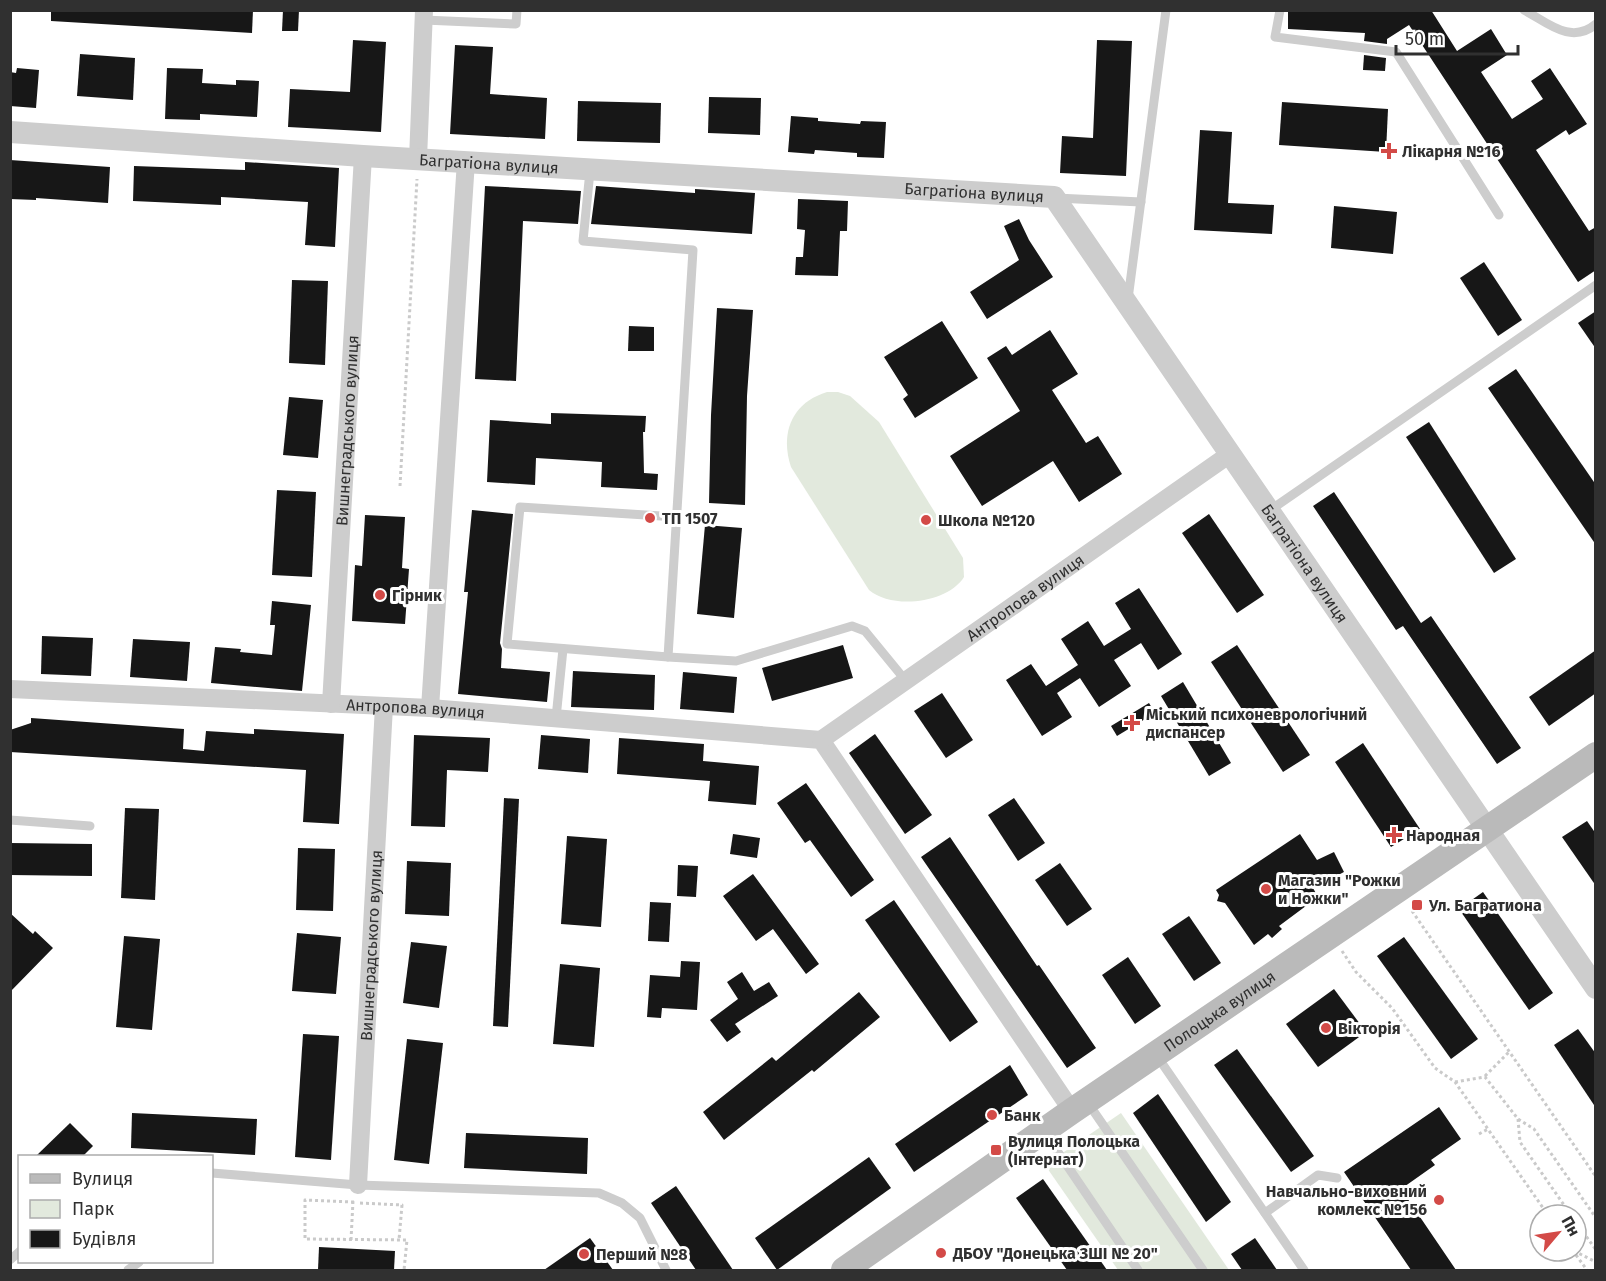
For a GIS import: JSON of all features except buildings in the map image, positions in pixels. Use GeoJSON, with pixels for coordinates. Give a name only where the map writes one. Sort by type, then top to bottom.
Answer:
{"type":"FeatureCollection","features":[{"type":"Feature","properties":{"kind":"main road","name":"Полоцька вулиця"},"geometry":{"type":"LineString","coordinates":[[844,1270],[1079,1106],[1596,755]]}},
{"type":"Feature","properties":{"kind":"street"},"geometry":{"type":"LineString","coordinates":[[418,159],[424,15]]}},
{"type":"Feature","properties":{"kind":"street","name":"Багратіона вулиця"},"geometry":{"type":"LineString","coordinates":[[10,132],[363,156],[1054,197],[1596,988]]}},
{"type":"Feature","properties":{"kind":"street","name":"Вишнеградського вулиця"},"geometry":{"type":"LineString","coordinates":[[331,704],[363,156]]}},
{"type":"Feature","properties":{"kind":"street"},"geometry":{"type":"LineString","coordinates":[[430,708],[466,161]]}},
{"type":"Feature","properties":{"kind":"street","name":"Антропова вулиця"},"geometry":{"type":"LineString","coordinates":[[10,689],[430,708],[821,740],[1230,454]]}},
{"type":"Feature","properties":{"kind":"street","name":"Вишнеградського вулиця"},"geometry":{"type":"LineString","coordinates":[[355,1194],[384,706]]}},
{"type":"Feature","properties":{"kind":"street"},"geometry":{"type":"LineString","coordinates":[[821,740],[1079,1106]]}},
{"type":"Feature","properties":{"kind":"lane"},"geometry":{"type":"LineString","coordinates":[[424,15],[516,24],[517,10]]}},
{"type":"Feature","properties":{"kind":"lane"},"geometry":{"type":"LineString","coordinates":[[1127,305],[1166,10]]}},
{"type":"Feature","properties":{"kind":"lane"},"geometry":{"type":"LineString","coordinates":[[1280,10],[1275,37],[1396,52],[1499,215]]}},
{"type":"Feature","properties":{"kind":"lane"},"geometry":{"type":"LineString","coordinates":[[1524,10],[1570,34],[1587,31],[1596,24]]}},
{"type":"Feature","properties":{"kind":"lane"},"geometry":{"type":"LineString","coordinates":[[590,169],[583,240],[693,250],[668,657]]}},
{"type":"Feature","properties":{"kind":"lane"},"geometry":{"type":"LineString","coordinates":[[1054,197],[1141,202]]}},
{"type":"Feature","properties":{"kind":"lane"},"geometry":{"type":"LineString","coordinates":[[1269,511],[1596,285]]}},
{"type":"Feature","properties":{"kind":"lane"},"geometry":{"type":"LineString","coordinates":[[676,517],[520,507],[507,644],[736,661],[852,626],[865,631],[906,681]]}},
{"type":"Feature","properties":{"kind":"lane"},"geometry":{"type":"LineString","coordinates":[[556,718],[562,649]]}},
{"type":"Feature","properties":{"kind":"lane"},"geometry":{"type":"LineString","coordinates":[[10,820],[90,826]]}},
{"type":"Feature","properties":{"kind":"lane"},"geometry":{"type":"LineString","coordinates":[[1156,1054],[1304,1270]]}},
{"type":"Feature","properties":{"kind":"lane"},"geometry":{"type":"LineString","coordinates":[[1079,1106],[1203,1270]]}},
{"type":"Feature","properties":{"kind":"lane"},"geometry":{"type":"LineString","coordinates":[[1043,1131],[1138,1270]]}},
{"type":"Feature","properties":{"kind":"lane"},"geometry":{"type":"LineString","coordinates":[[213,1173],[355,1194],[599,1193],[622,1203],[640,1218],[666,1270]]}},
{"type":"Feature","properties":{"kind":"lane"},"geometry":{"type":"LineString","coordinates":[[1264,1213],[1318,1175],[1337,1178]]}},
{"type":"Feature","properties":{"kind":"path"},"geometry":{"type":"LineString","coordinates":[[400,486],[418,159]]}},
{"type":"Feature","properties":{"kind":"path"},"geometry":{"type":"LineString","coordinates":[[1412,911],[1596,1177]]}},
{"type":"Feature","properties":{"kind":"path"},"geometry":{"type":"LineString","coordinates":[[1342,951],[1356,972],[1392,1008],[1435,1068],[1455,1082],[1540,1203]]}},
{"type":"Feature","properties":{"kind":"path"},"geometry":{"type":"LineString","coordinates":[[1455,1082],[1485,1077],[1509,1052]]}},
{"type":"Feature","properties":{"kind":"path"},"geometry":{"type":"LineString","coordinates":[[1485,1077],[1518,1119],[1534,1129],[1596,1218]]}},
{"type":"Feature","properties":{"kind":"path"},"geometry":{"type":"LineString","coordinates":[[1518,1119],[1520,1142],[1563,1203]]}},
{"type":"Feature","properties":{"kind":"path"},"geometry":{"type":"LineString","coordinates":[[1479,1134],[1488,1129]]}},
{"type":"Feature","properties":{"kind":"path"},"geometry":{"type":"LineString","coordinates":[[351,1240],[355,1194]]}},
{"type":"Feature","properties":{"kind":"path"},"geometry":{"type":"LineString","coordinates":[[399,1240],[402,1204],[355,1194],[305,1200],[305,1239],[351,1240],[399,1240],[407,1240],[404,1270]]}},
{"type":"Feature","properties":{"kind":"green space"},"geometry":{"type":"Polygon","coordinates":[[[827,392],[838,392],[850,396],[879,422],[963,558],[964,577],[946,593],[933,598],[905,602],[879,596],[869,590],[791,467],[787,443],[791,421],[805,404],[827,392]]]}},
{"type":"Feature","properties":{"kind":"green space"},"geometry":{"type":"Polygon","coordinates":[[[1121,1113],[1229,1270],[1118,1270],[1045,1165],[1121,1113]]]}},
{"type":"Feature","properties":{"kind":"place","name":"Лікарня №16"},"geometry":{"type":"Point","coordinates":[1389,151]}},
{"type":"Feature","properties":{"kind":"place","name":"ТП 1507"},"geometry":{"type":"Point","coordinates":[650,518]}},
{"type":"Feature","properties":{"kind":"place","name":"Школа №120"},"geometry":{"type":"Point","coordinates":[926,520]}},
{"type":"Feature","properties":{"kind":"place","name":"Гірник"},"geometry":{"type":"Point","coordinates":[380,595]}},
{"type":"Feature","properties":{"kind":"place","name":"Міський психоневрологічний диспансер"},"geometry":{"type":"Point","coordinates":[1132,723]}},
{"type":"Feature","properties":{"kind":"place","name":"Народная"},"geometry":{"type":"Point","coordinates":[1394,835]}},
{"type":"Feature","properties":{"kind":"place","name":"Магазин \"Рожки и Ножки\""},"geometry":{"type":"Point","coordinates":[1266,889]}},
{"type":"Feature","properties":{"kind":"place","name":"Ул. Багратиона"},"geometry":{"type":"Point","coordinates":[1417,905]}},
{"type":"Feature","properties":{"kind":"place","name":"Вікторія"},"geometry":{"type":"Point","coordinates":[1326,1028]}},
{"type":"Feature","properties":{"kind":"place","name":"Банк"},"geometry":{"type":"Point","coordinates":[992,1115]}},
{"type":"Feature","properties":{"kind":"place","name":"Вулиця Полоцька (Інтернат)"},"geometry":{"type":"Point","coordinates":[996,1150]}},
{"type":"Feature","properties":{"kind":"place","name":"Навчально-виховний комлекс №156"},"geometry":{"type":"Point","coordinates":[1439,1200]}},
{"type":"Feature","properties":{"kind":"place","name":"ДБОУ \"Донецька ЗШІ № 20\""},"geometry":{"type":"Point","coordinates":[941,1253]}},
{"type":"Feature","properties":{"kind":"place","name":"Перший №8"},"geometry":{"type":"Point","coordinates":[584,1254]}}]}
